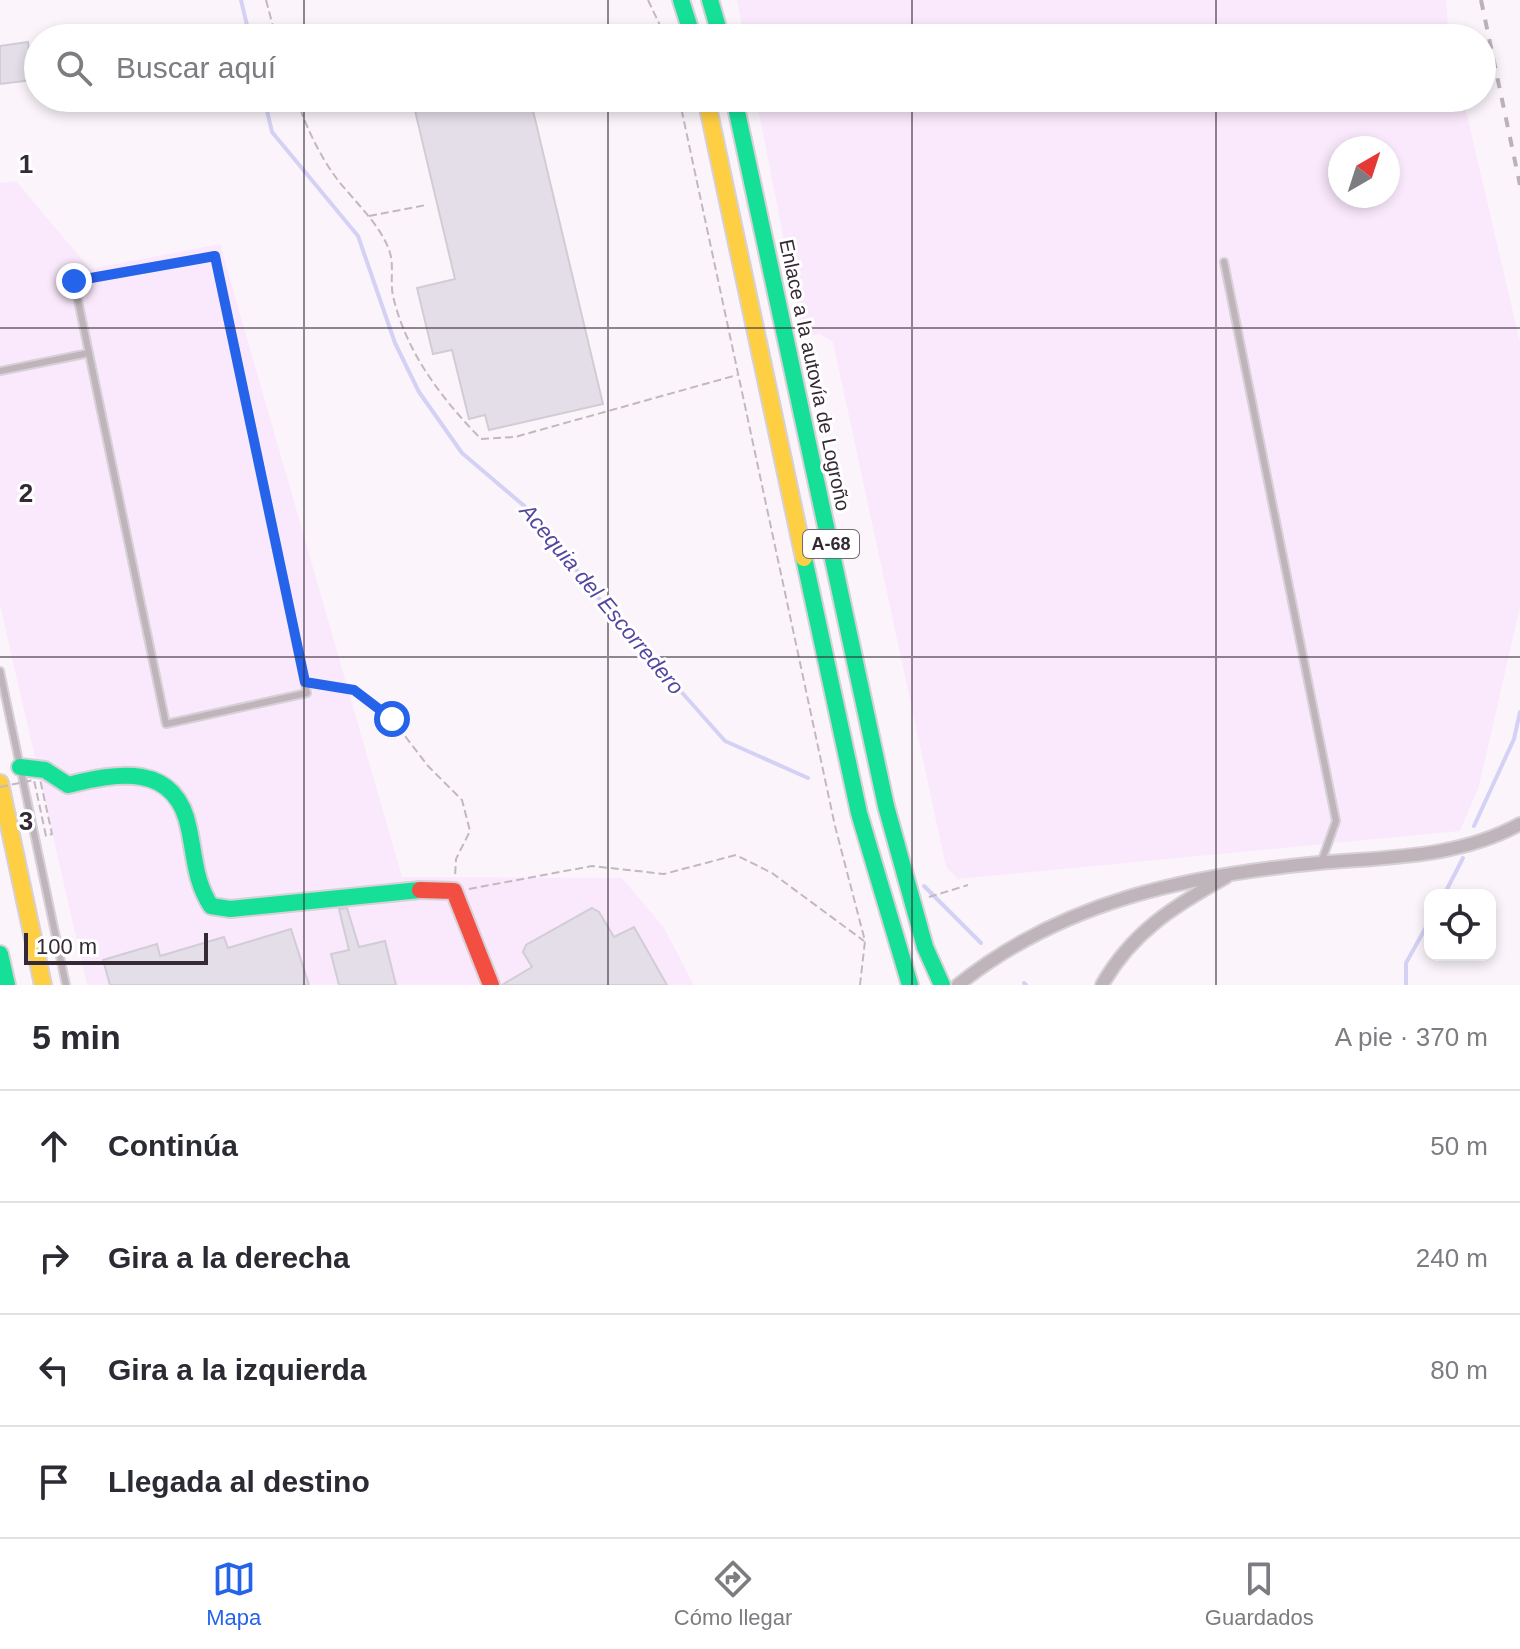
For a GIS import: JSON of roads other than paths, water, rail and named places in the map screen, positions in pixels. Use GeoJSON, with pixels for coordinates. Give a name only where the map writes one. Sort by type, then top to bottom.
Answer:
{"type":"FeatureCollection","features":[{"type":"Feature","properties":{"kind":"main road"},"geometry":{"type":"LineString","coordinates":[[681,0],[689,24]]}},
{"type":"Feature","properties":{"kind":"main road"},"geometry":{"type":"LineString","coordinates":[[710,0],[717,24]]}},
{"type":"Feature","properties":{"kind":"main road","name":"A-68"},"geometry":{"type":"LineString","coordinates":[[709,112],[845,747],[891,928],[910,985]]}},
{"type":"Feature","properties":{"kind":"main road","name":"Enlace a la autovía de Logroño"},"geometry":{"type":"LineString","coordinates":[[737,112],[886,806],[925,947],[942,985]]}},
{"type":"Feature","properties":{"kind":"main road"},"geometry":{"type":"LineString","coordinates":[[20,767],[45,770],[68,785],[124,773],[154,781],[177,799],[188,822],[198,889],[211,906],[230,909],[437,888],[454,891],[491,985]]}},
{"type":"Feature","properties":{"kind":"main road"},"geometry":{"type":"LineString","coordinates":[[0,785],[43,985]]}},
{"type":"Feature","properties":{"kind":"main road"},"geometry":{"type":"LineString","coordinates":[[0,954],[7,985]]}},
{"type":"Feature","properties":{"kind":"street"},"geometry":{"type":"LineString","coordinates":[[958,985],[994,956],[1052,924],[1149,888],[1235,871],[1414,855],[1467,846],[1520,824]]}},
{"type":"Feature","properties":{"kind":"street"},"geometry":{"type":"LineString","coordinates":[[1102,985],[1124,951],[1152,922],[1176,904],[1235,871]]}},
{"type":"Feature","properties":{"kind":"lane"},"geometry":{"type":"LineString","coordinates":[[215,256],[307,693],[166,724],[89,353],[74,281],[215,256]]}},
{"type":"Feature","properties":{"kind":"lane"},"geometry":{"type":"LineString","coordinates":[[1224,262],[1336,821],[1321,863]]}},
{"type":"Feature","properties":{"kind":"lane"},"geometry":{"type":"LineString","coordinates":[[0,371],[89,353]]}},
{"type":"Feature","properties":{"kind":"lane"},"geometry":{"type":"LineString","coordinates":[[0,671],[66,985]]}},
{"type":"Feature","properties":{"kind":"lane"},"geometry":{"type":"LineString","coordinates":[[845,747],[873,742]]}},
{"type":"Feature","properties":{"kind":"waterway","name":"Acequia del Escorredero"},"geometry":{"type":"LineString","coordinates":[[241,0],[247,24]]}},
{"type":"Feature","properties":{"kind":"waterway","name":"Acequia del Escorredero"},"geometry":{"type":"LineString","coordinates":[[267,112],[272,132],[358,236],[395,343],[419,392],[462,453],[529,510],[605,606],[725,741],[808,778]]}},
{"type":"Feature","properties":{"kind":"waterway"},"geometry":{"type":"LineString","coordinates":[[1474,826],[1514,739],[1520,712]]}},
{"type":"Feature","properties":{"kind":"waterway"},"geometry":{"type":"LineString","coordinates":[[1447,889],[1463,858]]}},
{"type":"Feature","properties":{"kind":"waterway","name":"Acequia del Escorredero"},"geometry":{"type":"LineString","coordinates":[[924,886],[981,943]]}},
{"type":"Feature","properties":{"kind":"waterway"},"geometry":{"type":"LineString","coordinates":[[1406,985],[1406,963],[1424,931]]}},
{"type":"Feature","properties":{"kind":"railway"},"geometry":{"type":"LineString","coordinates":[[1481,0],[1486,24]]}},
{"type":"Feature","properties":{"kind":"railway"},"geometry":{"type":"LineString","coordinates":[[1496,71],[1520,185]]}}]}
